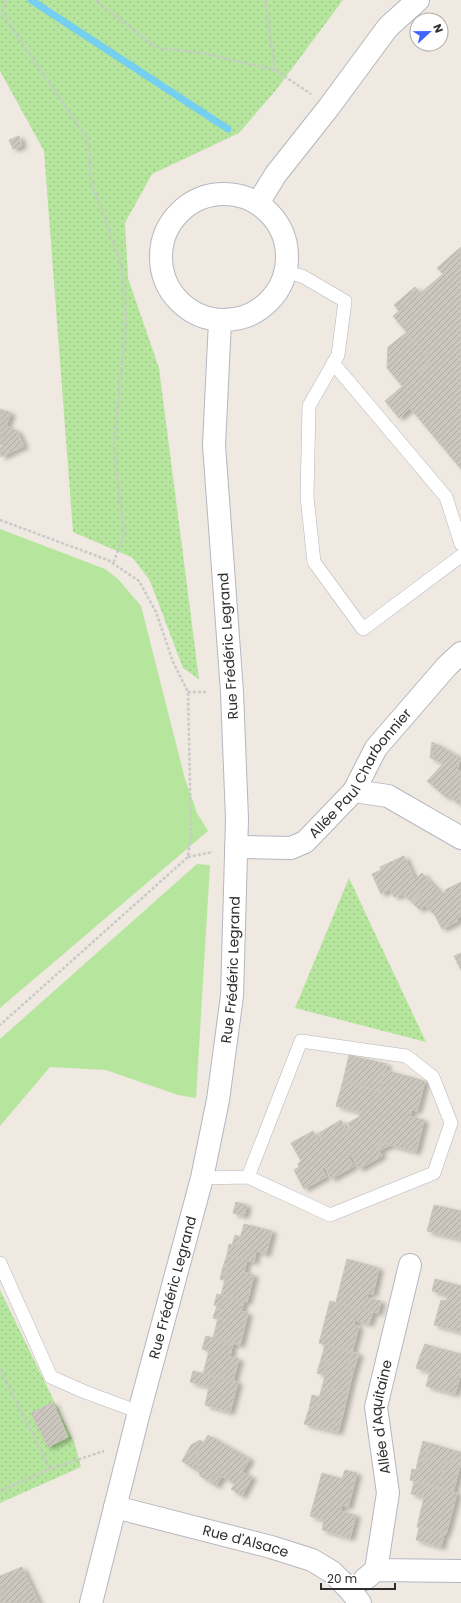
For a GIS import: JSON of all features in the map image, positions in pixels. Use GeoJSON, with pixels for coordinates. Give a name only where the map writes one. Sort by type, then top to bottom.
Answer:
{"type":"FeatureCollection","features":[{"type":"Feature","properties":{"kind":"main road"},"geometry":{"type":"LineString","coordinates":[[258,203],[276,174],[329,107],[388,27],[418,0]]}},
{"type":"Feature","properties":{"kind":"main road"},"geometry":{"type":"LineString","coordinates":[[218,194],[239,195],[258,203],[274,216],[284,234],[288,255],[286,272],[276,295],[260,310],[241,319],[220,321],[199,316],[181,304],[168,288],[161,267],[162,247],[168,227],[181,210],[198,199],[218,194]]}},
{"type":"Feature","properties":{"kind":"main road","name":"Rue Frédéric Legrand"},"geometry":{"type":"LineString","coordinates":[[91,1603],[202,1178],[218,1100],[232,996],[236,910],[237,818],[232,692],[214,444],[220,321]]}},
{"type":"Feature","properties":{"kind":"main road","name":"Allée Paul Charbonnier"},"geometry":{"type":"LineString","coordinates":[[236,847],[291,848],[305,842],[354,791],[376,748],[447,666],[461,652]]}},
{"type":"Feature","properties":{"kind":"main road"},"geometry":{"type":"LineString","coordinates":[[354,791],[388,796],[461,838]]}},
{"type":"Feature","properties":{"kind":"main road","name":"Allée d'Aquitaine"},"geometry":{"type":"LineString","coordinates":[[376,1570],[388,1493],[376,1407],[410,1265]]}},
{"type":"Feature","properties":{"kind":"main road","name":"Rue d'Alsace"},"geometry":{"type":"LineString","coordinates":[[115,1507],[271,1547],[312,1560],[332,1572],[355,1596]]}},
{"type":"Feature","properties":{"kind":"main road"},"geometry":{"type":"LineString","coordinates":[[355,1596],[376,1570],[461,1571]]}},
{"type":"Feature","properties":{"kind":"lane"},"geometry":{"type":"LineString","coordinates":[[286,272],[302,276],[345,301],[338,355],[309,406],[307,498],[314,562],[363,629],[461,556]]}},
{"type":"Feature","properties":{"kind":"lane"},"geometry":{"type":"LineString","coordinates":[[333,363],[446,497],[461,544]]}},
{"type":"Feature","properties":{"kind":"lane"},"geometry":{"type":"LineString","coordinates":[[202,1178],[248,1177],[330,1215],[434,1173],[451,1123],[433,1077],[406,1056],[301,1041],[248,1177]]}},
{"type":"Feature","properties":{"kind":"lane"},"geometry":{"type":"LineString","coordinates":[[0,1263],[51,1377],[85,1392],[140,1412]]}},
{"type":"Feature","properties":{"kind":"path"},"geometry":{"type":"LineString","coordinates":[[95,0],[157,48],[202,53],[275,70],[329,107]]}},
{"type":"Feature","properties":{"kind":"path"},"geometry":{"type":"LineString","coordinates":[[265,0],[275,70]]}},
{"type":"Feature","properties":{"kind":"path"},"geometry":{"type":"LineString","coordinates":[[5,2],[2,13],[88,140],[91,181],[122,266],[126,320],[114,445],[124,534],[113,564]]}},
{"type":"Feature","properties":{"kind":"path"},"geometry":{"type":"LineString","coordinates":[[0,520],[108,560],[139,581],[156,612],[173,662],[188,692],[191,834],[188,857],[0,1025]]}},
{"type":"Feature","properties":{"kind":"path"},"geometry":{"type":"LineString","coordinates":[[0,1369],[50,1469]]}},
{"type":"Feature","properties":{"kind":"path"},"geometry":{"type":"LineString","coordinates":[[0,1491],[50,1469],[132,1442]]}},
{"type":"Feature","properties":{"kind":"green space"},"geometry":{"type":"Polygon","coordinates":[[[0,0],[343,0],[276,90],[239,133],[152,174],[125,223],[128,278],[159,368],[199,679],[183,668],[150,581],[133,558],[73,532],[44,151],[0,71],[0,0]]]}},
{"type":"Feature","properties":{"kind":"green space"},"geometry":{"type":"Polygon","coordinates":[[[0,529],[105,569],[118,579],[141,606],[185,779],[197,813],[208,831],[0,1008],[0,529]]]}},
{"type":"Feature","properties":{"kind":"green space"},"geometry":{"type":"Polygon","coordinates":[[[197,864],[210,865],[196,1098],[178,1095],[106,1070],[50,1067],[0,1126],[0,1039],[197,864]]]}},
{"type":"Feature","properties":{"kind":"green space"},"geometry":{"type":"Polygon","coordinates":[[[349,878],[426,1042],[295,1008],[349,878]]]}},
{"type":"Feature","properties":{"kind":"green space"},"geometry":{"type":"Polygon","coordinates":[[[0,1290],[75,1444],[81,1467],[0,1503],[0,1290]]]}},
{"type":"Feature","properties":{"kind":"building"},"geometry":{"type":"Polygon","coordinates":[[[19,136],[22,146],[13,149],[9,140],[19,136]]]}},
{"type":"Feature","properties":{"kind":"building"},"geometry":{"type":"Polygon","coordinates":[[[461,247],[461,469],[410,408],[399,418],[385,401],[431,362],[393,316],[443,274],[437,268],[461,247]]]}},
{"type":"Feature","properties":{"kind":"building"},"geometry":{"type":"Polygon","coordinates":[[[415,287],[420,293],[399,311],[394,305],[415,287]]]}},
{"type":"Feature","properties":{"kind":"building"},"geometry":{"type":"Polygon","coordinates":[[[407,332],[431,362],[402,386],[387,368],[388,347],[407,332]]]}},
{"type":"Feature","properties":{"kind":"building"},"geometry":{"type":"Polygon","coordinates":[[[0,409],[11,413],[6,426],[17,431],[24,446],[7,454],[3,446],[0,445],[0,409]]]}},
{"type":"Feature","properties":{"kind":"building"},"geometry":{"type":"Polygon","coordinates":[[[3,446],[7,454],[1,457],[0,448],[3,446]]]}},
{"type":"Feature","properties":{"kind":"building"},"geometry":{"type":"Polygon","coordinates":[[[432,742],[438,745],[430,758],[432,742]]]}},
{"type":"Feature","properties":{"kind":"building"},"geometry":{"type":"Polygon","coordinates":[[[438,745],[461,758],[457,769],[461,772],[460,805],[449,796],[447,798],[427,781],[443,764],[431,758],[438,745]]]}},
{"type":"Feature","properties":{"kind":"building"},"geometry":{"type":"Polygon","coordinates":[[[404,856],[415,880],[422,873],[430,882],[412,902],[402,894],[394,897],[390,889],[381,894],[372,874],[381,870],[380,867],[404,856]]]}},
{"type":"Feature","properties":{"kind":"building"},"geometry":{"type":"Polygon","coordinates":[[[430,882],[439,891],[420,910],[412,902],[430,882]]]}},
{"type":"Feature","properties":{"kind":"building"},"geometry":{"type":"Polygon","coordinates":[[[461,882],[461,916],[457,918],[458,921],[442,929],[435,915],[425,906],[439,891],[442,894],[446,892],[445,890],[461,882]]]}},
{"type":"Feature","properties":{"kind":"building"},"geometry":{"type":"Polygon","coordinates":[[[461,953],[461,970],[454,956],[461,953]]]}},
{"type":"Feature","properties":{"kind":"building"},"geometry":{"type":"Polygon","coordinates":[[[349,1055],[387,1064],[379,1091],[343,1081],[349,1055]]]}},
{"type":"Feature","properties":{"kind":"building"},"geometry":{"type":"Polygon","coordinates":[[[385,1070],[425,1081],[417,1111],[412,1110],[410,1116],[424,1120],[416,1152],[383,1143],[376,1146],[382,1156],[359,1169],[352,1156],[349,1158],[354,1166],[331,1179],[325,1167],[322,1169],[326,1177],[304,1189],[294,1170],[299,1167],[298,1164],[301,1161],[291,1143],[313,1131],[319,1142],[322,1140],[319,1133],[341,1120],[346,1130],[350,1128],[348,1123],[359,1117],[360,1112],[336,1106],[343,1081],[379,1091],[385,1070]]]}},
{"type":"Feature","properties":{"kind":"building"},"geometry":{"type":"Polygon","coordinates":[[[383,1143],[390,1145],[379,1151],[376,1146],[383,1143]]]}},
{"type":"Feature","properties":{"kind":"building"},"geometry":{"type":"Polygon","coordinates":[[[236,1202],[247,1205],[244,1216],[233,1213],[236,1202]]]}},
{"type":"Feature","properties":{"kind":"building"},"geometry":{"type":"Polygon","coordinates":[[[434,1205],[461,1211],[460,1239],[427,1231],[434,1205]]]}},
{"type":"Feature","properties":{"kind":"building"},"geometry":{"type":"Polygon","coordinates":[[[244,1224],[272,1231],[266,1254],[256,1251],[254,1262],[227,1255],[229,1244],[238,1246],[244,1224]]]}},
{"type":"Feature","properties":{"kind":"building"},"geometry":{"type":"Polygon","coordinates":[[[235,1235],[241,1237],[238,1246],[232,1245],[235,1235]]]}},
{"type":"Feature","properties":{"kind":"building"},"geometry":{"type":"Polygon","coordinates":[[[227,1255],[247,1260],[244,1272],[254,1275],[247,1302],[221,1295],[228,1268],[223,1267],[227,1255]]]}},
{"type":"Feature","properties":{"kind":"building"},"geometry":{"type":"Polygon","coordinates":[[[347,1259],[379,1268],[373,1294],[368,1293],[367,1298],[381,1301],[378,1313],[336,1302],[347,1259]]]}},
{"type":"Feature","properties":{"kind":"building"},"geometry":{"type":"Polygon","coordinates":[[[223,1267],[228,1268],[224,1280],[220,1279],[223,1267]]]}},
{"type":"Feature","properties":{"kind":"building"},"geometry":{"type":"Polygon","coordinates":[[[435,1279],[461,1286],[461,1332],[434,1325],[441,1300],[446,1301],[448,1296],[432,1291],[435,1279]]]}},
{"type":"Feature","properties":{"kind":"building"},"geometry":{"type":"Polygon","coordinates":[[[217,1294],[244,1301],[241,1311],[248,1313],[240,1345],[213,1338],[221,1307],[214,1305],[217,1294]]]}},
{"type":"Feature","properties":{"kind":"building"},"geometry":{"type":"Polygon","coordinates":[[[330,1301],[373,1312],[369,1324],[355,1320],[354,1325],[359,1326],[352,1352],[319,1343],[330,1301]]]}},
{"type":"Feature","properties":{"kind":"building"},"geometry":{"type":"Polygon","coordinates":[[[217,1306],[221,1307],[217,1319],[213,1318],[217,1306]]]}},
{"type":"Feature","properties":{"kind":"building"},"geometry":{"type":"Polygon","coordinates":[[[206,1336],[233,1343],[230,1356],[239,1359],[233,1381],[203,1374],[209,1351],[202,1349],[206,1336]]]}},
{"type":"Feature","properties":{"kind":"building"},"geometry":{"type":"Polygon","coordinates":[[[425,1344],[434,1347],[430,1358],[420,1356],[425,1344]]]}},
{"type":"Feature","properties":{"kind":"building"},"geometry":{"type":"Polygon","coordinates":[[[325,1345],[352,1352],[347,1371],[353,1372],[348,1393],[322,1387],[329,1361],[321,1359],[325,1345]]]}},
{"type":"Feature","properties":{"kind":"building"},"geometry":{"type":"Polygon","coordinates":[[[434,1347],[461,1354],[461,1373],[455,1394],[426,1386],[430,1372],[416,1368],[420,1356],[430,1358],[434,1347]]]}},
{"type":"Feature","properties":{"kind":"building"},"geometry":{"type":"Polygon","coordinates":[[[352,1352],[359,1354],[353,1372],[347,1371],[352,1352]]]}},
{"type":"Feature","properties":{"kind":"building"},"geometry":{"type":"Polygon","coordinates":[[[321,1359],[329,1361],[325,1375],[317,1373],[321,1359]]]}},
{"type":"Feature","properties":{"kind":"building"},"geometry":{"type":"Polygon","coordinates":[[[193,1371],[238,1382],[230,1412],[205,1405],[209,1387],[190,1382],[193,1371]]]}},
{"type":"Feature","properties":{"kind":"building"},"geometry":{"type":"Polygon","coordinates":[[[322,1387],[348,1393],[343,1414],[337,1412],[333,1431],[304,1424],[309,1409],[316,1411],[322,1387]]]}},
{"type":"Feature","properties":{"kind":"building"},"geometry":{"type":"Polygon","coordinates":[[[312,1395],[319,1397],[316,1411],[309,1409],[312,1395]]]}},
{"type":"Feature","properties":{"kind":"building"},"geometry":{"type":"Polygon","coordinates":[[[53,1402],[68,1437],[48,1447],[31,1413],[53,1402]]]}},
{"type":"Feature","properties":{"kind":"building"},"geometry":{"type":"Polygon","coordinates":[[[337,1412],[343,1414],[338,1432],[333,1431],[337,1412]]]}},
{"type":"Feature","properties":{"kind":"building"},"geometry":{"type":"Polygon","coordinates":[[[208,1435],[250,1459],[242,1472],[252,1477],[242,1496],[231,1489],[235,1484],[216,1473],[210,1482],[200,1476],[198,1465],[192,1462],[208,1435]]]}},
{"type":"Feature","properties":{"kind":"building"},"geometry":{"type":"Polygon","coordinates":[[[200,1440],[203,1442],[192,1462],[198,1465],[199,1472],[182,1461],[191,1445],[200,1440]]]}},
{"type":"Feature","properties":{"kind":"building"},"geometry":{"type":"Polygon","coordinates":[[[423,1441],[429,1443],[425,1461],[418,1460],[423,1441]]]}},
{"type":"Feature","properties":{"kind":"building"},"geometry":{"type":"Polygon","coordinates":[[[429,1443],[456,1451],[453,1463],[446,1461],[438,1488],[410,1480],[412,1469],[416,1470],[418,1460],[425,1461],[429,1443]]]}},
{"type":"Feature","properties":{"kind":"building"},"geometry":{"type":"Polygon","coordinates":[[[456,1451],[461,1452],[461,1463],[453,1492],[438,1488],[446,1461],[453,1463],[456,1451]]]}},
{"type":"Feature","properties":{"kind":"building"},"geometry":{"type":"Polygon","coordinates":[[[345,1470],[357,1473],[348,1507],[342,1505],[340,1511],[356,1515],[350,1538],[322,1530],[324,1520],[310,1516],[322,1473],[342,1479],[345,1470]]]}},
{"type":"Feature","properties":{"kind":"building"},"geometry":{"type":"Polygon","coordinates":[[[216,1473],[222,1476],[216,1486],[210,1482],[216,1473]]]}},
{"type":"Feature","properties":{"kind":"building"},"geometry":{"type":"Polygon","coordinates":[[[414,1482],[457,1493],[446,1534],[417,1527],[424,1497],[411,1494],[414,1482]]]}},
{"type":"Feature","properties":{"kind":"building"},"geometry":{"type":"Polygon","coordinates":[[[419,1528],[444,1534],[441,1547],[416,1540],[419,1528]]]}},
{"type":"Feature","properties":{"kind":"building"},"geometry":{"type":"Polygon","coordinates":[[[22,1567],[39,1603],[0,1603],[0,1576],[22,1567]]]}},
{"type":"Feature","properties":{"kind":"waterway"},"geometry":{"type":"LineString","coordinates":[[31,0],[228,129]]}}]}
